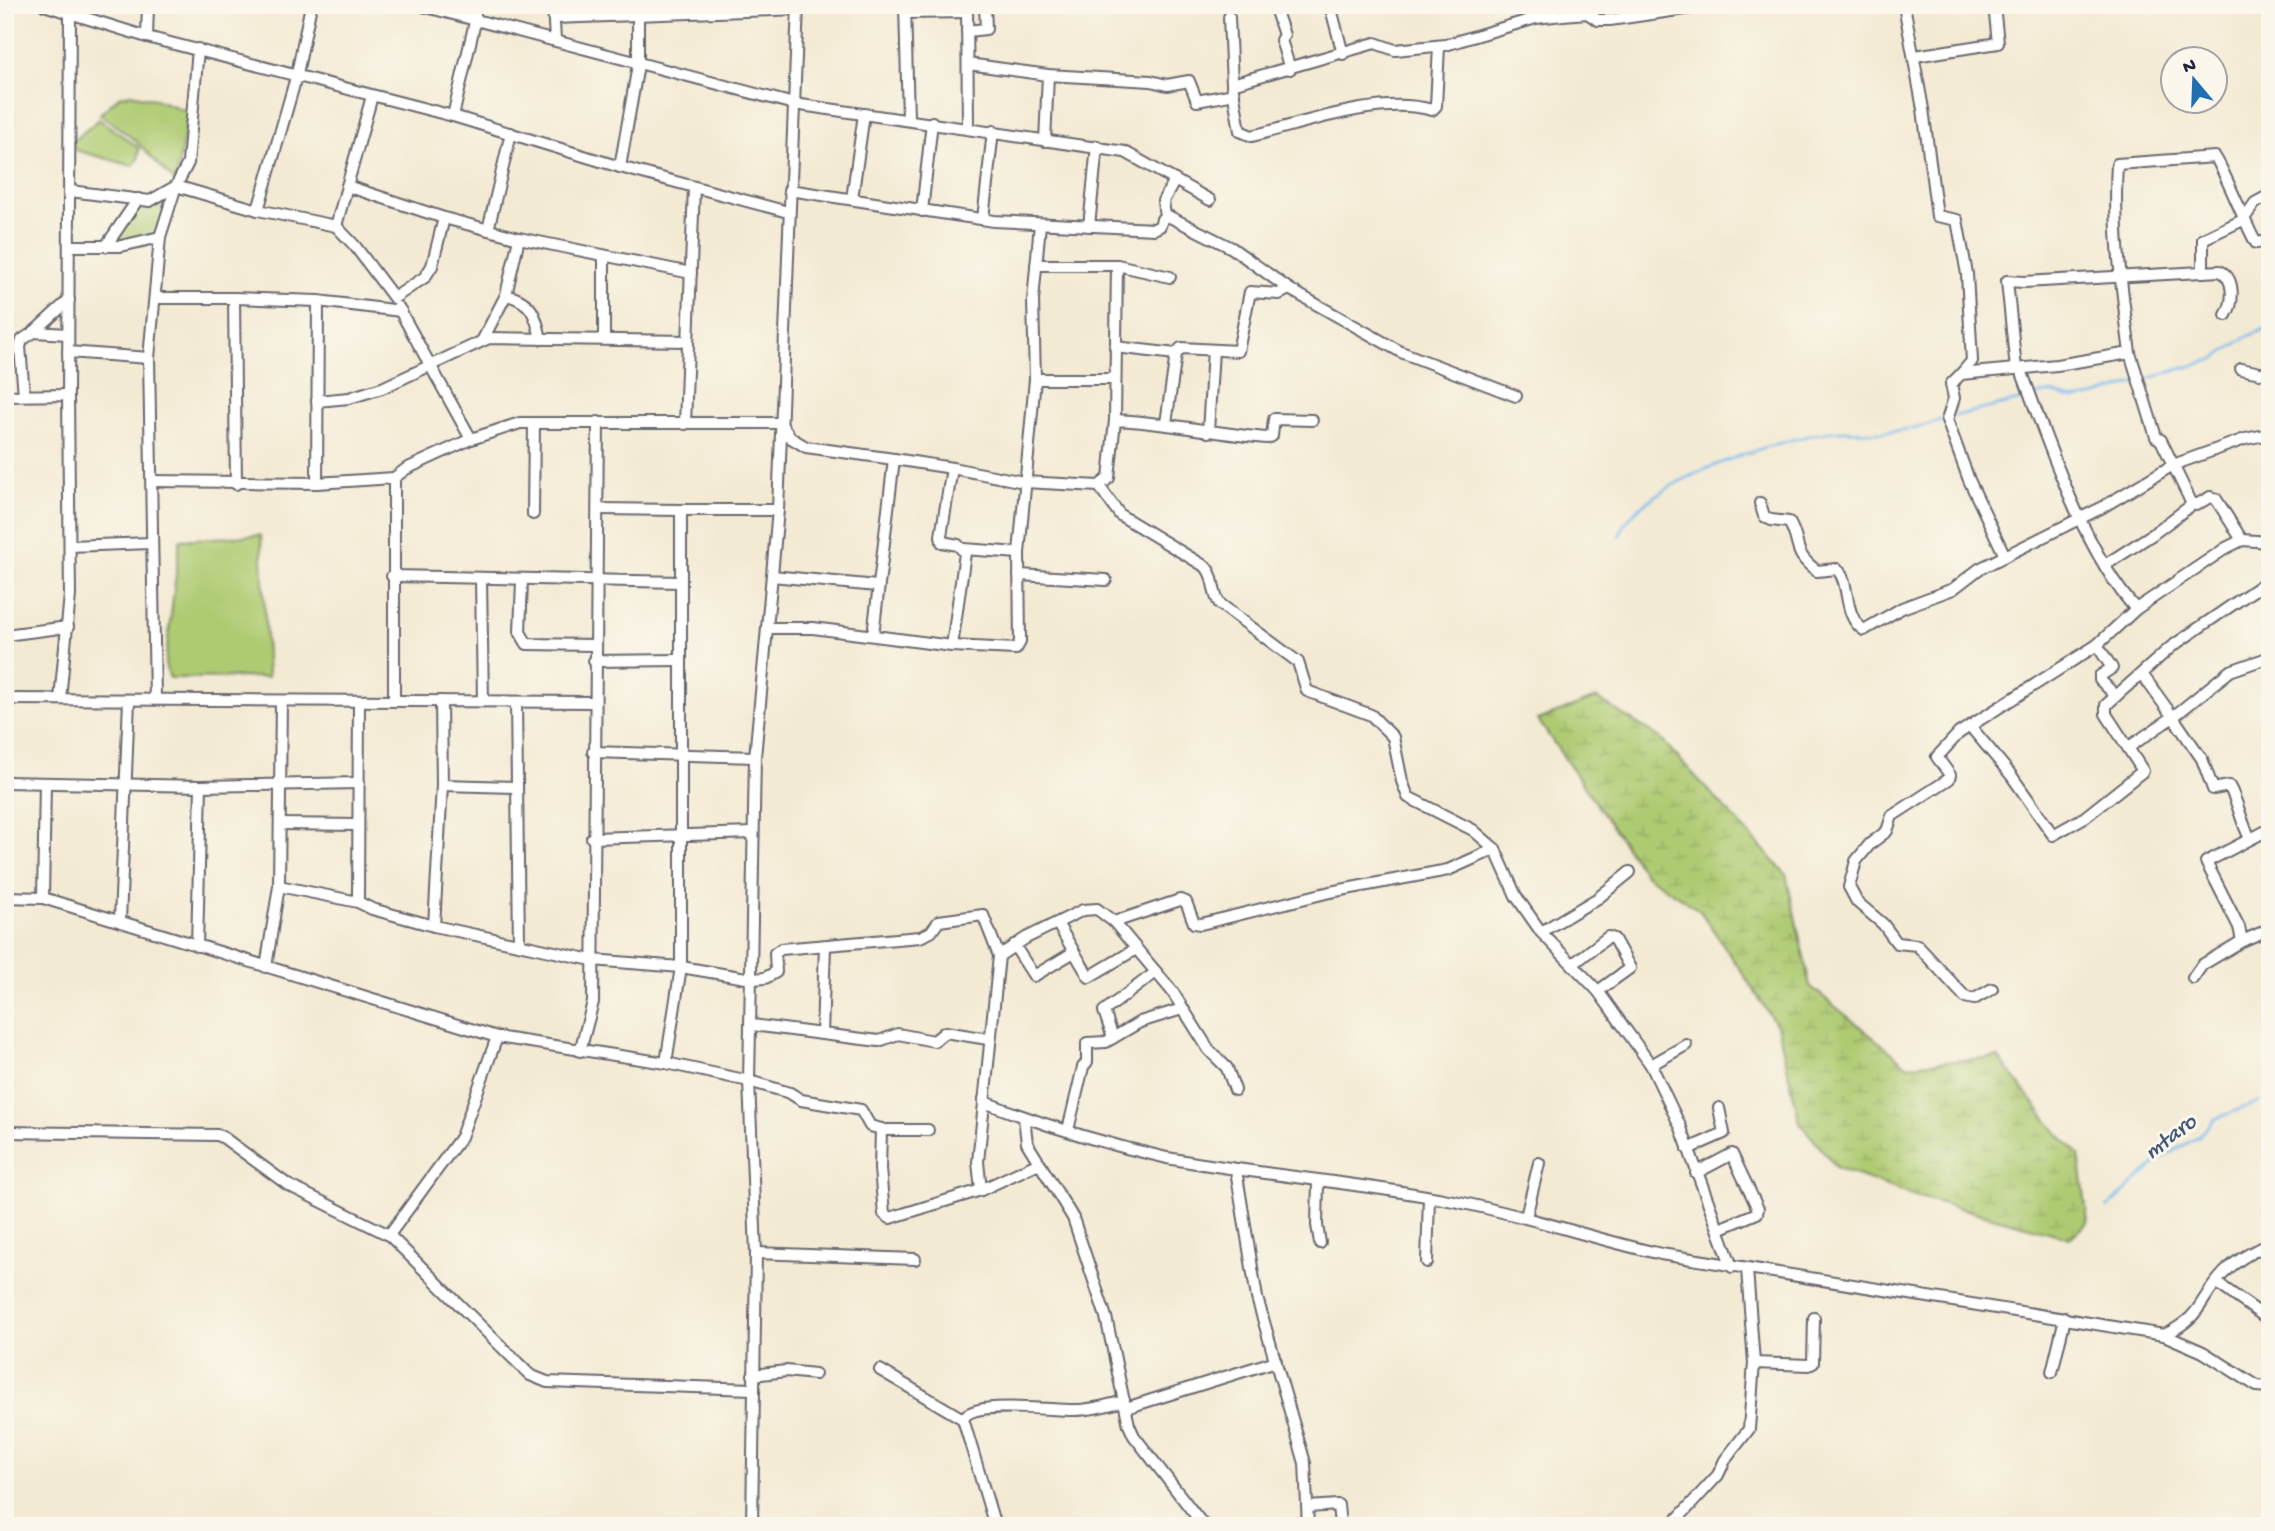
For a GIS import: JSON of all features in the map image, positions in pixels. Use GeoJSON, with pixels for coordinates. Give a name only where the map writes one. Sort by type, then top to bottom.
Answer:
{"type":"FeatureCollection","features":[{"type":"Feature","properties":{"kind":"street"},"geometry":{"type":"LineString","coordinates":[[147,37],[148,5]]}},
{"type":"Feature","properties":{"kind":"street"},"geometry":{"type":"LineString","coordinates":[[258,210],[297,74],[311,5]]}},
{"type":"Feature","properties":{"kind":"street"},"geometry":{"type":"LineString","coordinates":[[419,5],[475,22],[555,40],[638,65],[794,104],[968,127],[1125,152],[1210,201]]}},
{"type":"Feature","properties":{"kind":"street"},"geometry":{"type":"LineString","coordinates":[[453,116],[475,22],[475,5]]}},
{"type":"Feature","properties":{"kind":"street"},"geometry":{"type":"LineString","coordinates":[[553,5],[555,40]]}},
{"type":"Feature","properties":{"kind":"street"},"geometry":{"type":"LineString","coordinates":[[967,31],[986,29],[985,5]]}},
{"type":"Feature","properties":{"kind":"street"},"geometry":{"type":"LineString","coordinates":[[1274,5],[1284,35],[1282,40],[1290,69]]}},
{"type":"Feature","properties":{"kind":"street"},"geometry":{"type":"LineString","coordinates":[[1330,5],[1343,54]]}},
{"type":"Feature","properties":{"kind":"street"},"geometry":{"type":"LineString","coordinates":[[968,64],[1048,75],[1151,81],[1167,85],[1189,82],[1197,101],[1375,43],[1395,50],[1439,46],[1536,19],[1587,13],[1598,20],[1610,20],[1712,5]]}},
{"type":"Feature","properties":{"kind":"street"},"geometry":{"type":"LineString","coordinates":[[1904,5],[1915,56],[1937,216],[1957,220],[1967,274],[1972,361],[1951,384],[1953,404],[1946,418],[1969,480],[2005,556]]}},
{"type":"Feature","properties":{"kind":"street"},"geometry":{"type":"LineString","coordinates":[[1915,56],[1998,43],[1994,5]]}},
{"type":"Feature","properties":{"kind":"street"},"geometry":{"type":"LineString","coordinates":[[47,6],[147,37],[453,116],[620,167],[788,212]]}},
{"type":"Feature","properties":{"kind":"street"},"geometry":{"type":"LineString","coordinates":[[554,18],[638,10],[798,7],[778,510],[755,757],[749,1081],[756,1253],[752,1526]]}},
{"type":"Feature","properties":{"kind":"street"},"geometry":{"type":"LineString","coordinates":[[908,119],[906,9],[967,8],[968,127]]}},
{"type":"Feature","properties":{"kind":"street"},"geometry":{"type":"LineString","coordinates":[[620,167],[638,65],[638,10]]}},
{"type":"Feature","properties":{"kind":"street"},"geometry":{"type":"LineString","coordinates":[[60,699],[68,627],[70,546],[70,13]]}},
{"type":"Feature","properties":{"kind":"street"},"geometry":{"type":"LineString","coordinates":[[1229,17],[1233,89],[1240,131],[1252,136],[1340,114],[1405,104],[1432,110],[1436,106],[1439,46]]}},
{"type":"Feature","properties":{"kind":"street"},"geometry":{"type":"LineString","coordinates":[[155,699],[149,358],[160,237],[176,186],[188,163],[198,49]]}},
{"type":"Feature","properties":{"kind":"street"},"geometry":{"type":"LineString","coordinates":[[1045,141],[1048,75]]}},
{"type":"Feature","properties":{"kind":"street"},"geometry":{"type":"LineString","coordinates":[[336,226],[372,96]]}},
{"type":"Feature","properties":{"kind":"street"},"geometry":{"type":"LineString","coordinates":[[852,199],[864,114]]}},
{"type":"Feature","properties":{"kind":"street"},"geometry":{"type":"LineString","coordinates":[[922,211],[932,122]]}},
{"type":"Feature","properties":{"kind":"street"},"geometry":{"type":"LineString","coordinates":[[982,219],[993,131]]}},
{"type":"Feature","properties":{"kind":"street"},"geometry":{"type":"LineString","coordinates":[[488,230],[511,133]]}},
{"type":"Feature","properties":{"kind":"street"},"geometry":{"type":"LineString","coordinates":[[1089,226],[1097,146]]}},
{"type":"Feature","properties":{"kind":"street"},"geometry":{"type":"LineString","coordinates":[[2193,504],[2174,465],[2156,437],[2136,381],[2120,275],[2117,164],[2215,157],[2221,163],[2225,180],[2256,243],[2270,241]]}},
{"type":"Feature","properties":{"kind":"street"},"geometry":{"type":"LineString","coordinates":[[789,190],[982,219],[1154,229],[1165,216],[1163,201],[1175,180]]}},
{"type":"Feature","properties":{"kind":"street"},"geometry":{"type":"LineString","coordinates":[[70,191],[150,201],[176,186],[258,210],[336,226],[355,246],[394,298],[471,439]]}},
{"type":"Feature","properties":{"kind":"street"},"geometry":{"type":"LineString","coordinates":[[347,186],[444,218],[519,238],[691,273]]}},
{"type":"Feature","properties":{"kind":"street"},"geometry":{"type":"LineString","coordinates":[[685,424],[694,187]]}},
{"type":"Feature","properties":{"kind":"street"},"geometry":{"type":"LineString","coordinates":[[2203,272],[2203,239],[2243,220],[2255,203],[2270,195]]}},
{"type":"Feature","properties":{"kind":"street"},"geometry":{"type":"LineString","coordinates":[[106,246],[138,199]]}},
{"type":"Feature","properties":{"kind":"street"},"geometry":{"type":"LineString","coordinates":[[1165,216],[1231,248],[1289,289],[1401,352],[1517,396]]}},
{"type":"Feature","properties":{"kind":"street"},"geometry":{"type":"LineString","coordinates":[[394,298],[425,277],[432,266],[444,218]]}},
{"type":"Feature","properties":{"kind":"street"},"geometry":{"type":"LineString","coordinates":[[767,628],[813,628],[952,646],[1016,649],[1020,642],[1019,575],[1024,482],[1035,379],[1033,326],[1040,224]]}},
{"type":"Feature","properties":{"kind":"street"},"geometry":{"type":"LineString","coordinates":[[69,246],[133,244],[160,237]]}},
{"type":"Feature","properties":{"kind":"street"},"geometry":{"type":"LineString","coordinates":[[482,341],[506,295],[519,238]]}},
{"type":"Feature","properties":{"kind":"street"},"geometry":{"type":"LineString","coordinates":[[604,257],[604,339]]}},
{"type":"Feature","properties":{"kind":"street"},"geometry":{"type":"LineString","coordinates":[[1036,265],[1117,265],[1170,277]]}},
{"type":"Feature","properties":{"kind":"street"},"geometry":{"type":"LineString","coordinates":[[780,423],[791,438],[806,447],[951,468],[1024,482],[1099,486],[1109,478],[1115,420],[1117,265]]}},
{"type":"Feature","properties":{"kind":"street"},"geometry":{"type":"LineString","coordinates":[[2136,608],[2105,565],[2081,518],[2018,369],[2007,281],[2220,271],[2230,282],[2231,303],[2226,315]]}},
{"type":"Feature","properties":{"kind":"street"},"geometry":{"type":"LineString","coordinates":[[1115,347],[1175,354],[1186,346],[1235,352],[1241,348],[1251,290],[1279,294],[1289,289]]}},
{"type":"Feature","properties":{"kind":"street"},"geometry":{"type":"LineString","coordinates":[[506,295],[521,299],[530,306],[536,314],[541,339]]}},
{"type":"Feature","properties":{"kind":"street"},"geometry":{"type":"LineString","coordinates":[[156,298],[318,301],[401,311]]}},
{"type":"Feature","properties":{"kind":"street"},"geometry":{"type":"LineString","coordinates":[[234,299],[236,484]]}},
{"type":"Feature","properties":{"kind":"street"},"geometry":{"type":"LineString","coordinates":[[24,395],[20,347],[22,340],[69,300]]}},
{"type":"Feature","properties":{"kind":"street"},"geometry":{"type":"LineString","coordinates":[[317,484],[318,301]]}},
{"type":"Feature","properties":{"kind":"street"},"geometry":{"type":"LineString","coordinates":[[34,332],[68,334]]}},
{"type":"Feature","properties":{"kind":"street"},"geometry":{"type":"LineString","coordinates":[[317,401],[349,398],[382,388],[489,338],[688,341]]}},
{"type":"Feature","properties":{"kind":"street"},"geometry":{"type":"LineString","coordinates":[[1208,432],[1213,351]]}},
{"type":"Feature","properties":{"kind":"street"},"geometry":{"type":"LineString","coordinates":[[68,352],[149,358]]}},
{"type":"Feature","properties":{"kind":"street"},"geometry":{"type":"LineString","coordinates":[[1166,423],[1175,354]]}},
{"type":"Feature","properties":{"kind":"street"},"geometry":{"type":"LineString","coordinates":[[1961,374],[2130,354]]}},
{"type":"Feature","properties":{"kind":"street"},"geometry":{"type":"LineString","coordinates":[[2241,369],[2270,375]]}},
{"type":"Feature","properties":{"kind":"street"},"geometry":{"type":"LineString","coordinates":[[1035,379],[1115,379]]}},
{"type":"Feature","properties":{"kind":"street"},"geometry":{"type":"LineString","coordinates":[[5,396],[68,395]]}},
{"type":"Feature","properties":{"kind":"street"},"geometry":{"type":"LineString","coordinates":[[1115,420],[1166,423],[1208,432],[1267,438],[1272,436],[1274,419],[1312,420]]}},
{"type":"Feature","properties":{"kind":"street"},"geometry":{"type":"LineString","coordinates":[[153,481],[317,484],[394,478],[406,469],[506,426],[598,422],[780,423]]}},
{"type":"Feature","properties":{"kind":"street"},"geometry":{"type":"LineString","coordinates":[[580,1051],[593,1002],[593,702],[598,582],[598,422]]}},
{"type":"Feature","properties":{"kind":"street"},"geometry":{"type":"LineString","coordinates":[[533,514],[534,424]]}},
{"type":"Feature","properties":{"kind":"street"},"geometry":{"type":"LineString","coordinates":[[1760,503],[1764,516],[1771,520],[1788,522],[1797,552],[1808,564],[1817,571],[1837,569],[1842,574],[1850,609],[1864,630],[1902,608],[1953,589],[2005,556],[2081,518],[2174,465],[2245,439],[2270,433]]}},
{"type":"Feature","properties":{"kind":"street"},"geometry":{"type":"LineString","coordinates":[[873,635],[894,459]]}},
{"type":"Feature","properties":{"kind":"street"},"geometry":{"type":"LineString","coordinates":[[951,468],[941,536],[946,544],[964,549],[1020,553]]}},
{"type":"Feature","properties":{"kind":"street"},"geometry":{"type":"LineString","coordinates":[[394,478],[394,701]]}},
{"type":"Feature","properties":{"kind":"street"},"geometry":{"type":"LineString","coordinates":[[1099,486],[1120,515],[1206,567],[1213,577],[1213,592],[1220,604],[1298,662],[1307,691],[1371,715],[1393,737],[1408,797],[1473,830],[1495,849],[1517,896],[1541,932],[1598,990],[1651,1065],[1665,1091],[1732,1266]]}},
{"type":"Feature","properties":{"kind":"street"},"geometry":{"type":"LineString","coordinates":[[2105,565],[2193,504],[2210,498],[2216,499],[2242,540]]}},
{"type":"Feature","properties":{"kind":"street"},"geometry":{"type":"LineString","coordinates":[[598,509],[778,510]]}},
{"type":"Feature","properties":{"kind":"street"},"geometry":{"type":"LineString","coordinates":[[666,1063],[681,967],[681,510]]}},
{"type":"Feature","properties":{"kind":"street"},"geometry":{"type":"LineString","coordinates":[[1992,989],[1974,999],[1965,997],[1917,945],[1897,943],[1883,924],[1857,902],[1849,887],[1856,861],[1870,844],[1887,831],[1892,816],[1950,779],[1937,757],[1970,726],[2097,645],[2136,608],[2242,540],[2269,542],[2270,565]]}},
{"type":"Feature","properties":{"kind":"street"},"geometry":{"type":"LineString","coordinates":[[70,546],[151,543]]}},
{"type":"Feature","properties":{"kind":"street"},"geometry":{"type":"LineString","coordinates":[[952,646],[964,549]]}},
{"type":"Feature","properties":{"kind":"street"},"geometry":{"type":"LineString","coordinates":[[1019,575],[1106,580]]}},
{"type":"Feature","properties":{"kind":"street"},"geometry":{"type":"LineString","coordinates":[[392,576],[522,581],[681,582]]}},
{"type":"Feature","properties":{"kind":"street"},"geometry":{"type":"LineString","coordinates":[[772,576],[877,586]]}},
{"type":"Feature","properties":{"kind":"street"},"geometry":{"type":"LineString","coordinates":[[1970,726],[2011,775],[2053,835],[2085,817],[2141,774],[2143,768],[2105,710],[2116,696],[2171,648],[2270,579]]}},
{"type":"Feature","properties":{"kind":"street"},"geometry":{"type":"LineString","coordinates":[[481,580],[483,701]]}},
{"type":"Feature","properties":{"kind":"street"},"geometry":{"type":"LineString","coordinates":[[522,581],[520,632],[527,644],[594,645]]}},
{"type":"Feature","properties":{"kind":"street"},"geometry":{"type":"LineString","coordinates":[[5,635],[68,627]]}},
{"type":"Feature","properties":{"kind":"street"},"geometry":{"type":"LineString","coordinates":[[2097,645],[2112,668],[2099,678],[2110,694],[2116,696]]}},
{"type":"Feature","properties":{"kind":"street"},"geometry":{"type":"LineString","coordinates":[[2129,747],[2173,717],[2230,671],[2270,657]]}},
{"type":"Feature","properties":{"kind":"street"},"geometry":{"type":"LineString","coordinates":[[594,661],[680,660]]}},
{"type":"Feature","properties":{"kind":"street"},"geometry":{"type":"LineString","coordinates":[[2142,674],[2202,759],[2213,789],[2229,786],[2241,806],[2241,821],[2250,838]]}},
{"type":"Feature","properties":{"kind":"street"},"geometry":{"type":"LineString","coordinates":[[5,699],[593,702]]}},
{"type":"Feature","properties":{"kind":"street"},"geometry":{"type":"LineString","coordinates":[[120,921],[130,700]]}},
{"type":"Feature","properties":{"kind":"street"},"geometry":{"type":"LineString","coordinates":[[266,967],[279,886],[278,784],[281,701]]}},
{"type":"Feature","properties":{"kind":"street"},"geometry":{"type":"LineString","coordinates":[[358,902],[359,701]]}},
{"type":"Feature","properties":{"kind":"street"},"geometry":{"type":"LineString","coordinates":[[434,926],[442,785],[441,701]]}},
{"type":"Feature","properties":{"kind":"street"},"geometry":{"type":"LineString","coordinates":[[516,702],[519,943]]}},
{"type":"Feature","properties":{"kind":"street"},"geometry":{"type":"LineString","coordinates":[[593,752],[755,757]]}},
{"type":"Feature","properties":{"kind":"street"},"geometry":{"type":"LineString","coordinates":[[5,782],[201,786],[359,783]]}},
{"type":"Feature","properties":{"kind":"street"},"geometry":{"type":"LineString","coordinates":[[43,898],[44,783]]}},
{"type":"Feature","properties":{"kind":"street"},"geometry":{"type":"LineString","coordinates":[[442,785],[515,787]]}},
{"type":"Feature","properties":{"kind":"street"},"geometry":{"type":"LineString","coordinates":[[197,946],[201,786]]}},
{"type":"Feature","properties":{"kind":"street"},"geometry":{"type":"LineString","coordinates":[[280,824],[358,825]]}},
{"type":"Feature","properties":{"kind":"street"},"geometry":{"type":"LineString","coordinates":[[2242,941],[2239,927],[2206,862],[2270,829]]}},
{"type":"Feature","properties":{"kind":"street"},"geometry":{"type":"LineString","coordinates":[[592,838],[753,833]]}},
{"type":"Feature","properties":{"kind":"street"},"geometry":{"type":"LineString","coordinates":[[1114,922],[1180,900],[1186,902],[1194,923],[1201,924],[1331,892],[1448,870],[1495,849]]}},
{"type":"Feature","properties":{"kind":"street"},"geometry":{"type":"LineString","coordinates":[[1541,932],[1598,898],[1630,872]]}},
{"type":"Feature","properties":{"kind":"street"},"geometry":{"type":"LineString","coordinates":[[279,886],[358,902],[372,909],[434,926],[592,960],[681,967],[752,979],[765,978],[776,972],[775,953],[780,949],[920,937],[931,932],[939,921],[983,915],[999,956],[988,1039],[978,1162],[981,1190]]}},
{"type":"Feature","properties":{"kind":"street"},"geometry":{"type":"LineString","coordinates":[[5,897],[43,898],[497,1037],[666,1063],[749,1081],[790,1093],[801,1101],[861,1111],[870,1126],[882,1129],[928,1130]]}},
{"type":"Feature","properties":{"kind":"street"},"geometry":{"type":"LineString","coordinates":[[999,956],[1014,945],[1057,923],[1089,908],[1097,909],[1114,922],[1156,972],[1209,1050],[1227,1068],[1235,1090]]}},
{"type":"Feature","properties":{"kind":"street"},"geometry":{"type":"LineString","coordinates":[[1057,923],[1086,976],[1093,978],[1136,949]]}},
{"type":"Feature","properties":{"kind":"street"},"geometry":{"type":"LineString","coordinates":[[2193,978],[2202,965],[2242,941],[2270,929]]}},
{"type":"Feature","properties":{"kind":"street"},"geometry":{"type":"LineString","coordinates":[[1573,964],[1608,937],[1614,939],[1630,968],[1598,990]]}},
{"type":"Feature","properties":{"kind":"street"},"geometry":{"type":"LineString","coordinates":[[1014,945],[1034,976],[1074,951]]}},
{"type":"Feature","properties":{"kind":"street"},"geometry":{"type":"LineString","coordinates":[[822,1034],[825,946]]}},
{"type":"Feature","properties":{"kind":"street"},"geometry":{"type":"LineString","coordinates":[[1113,1038],[1104,1011],[1156,972]]}},
{"type":"Feature","properties":{"kind":"street"},"geometry":{"type":"LineString","coordinates":[[1068,1130],[1083,1067],[1087,1062],[1086,1045],[1113,1038],[1140,1023],[1182,1009]]}},
{"type":"Feature","properties":{"kind":"street"},"geometry":{"type":"LineString","coordinates":[[752,1025],[879,1041],[898,1034],[934,1041],[945,1032],[988,1039]]}},
{"type":"Feature","properties":{"kind":"street"},"geometry":{"type":"LineString","coordinates":[[389,1235],[461,1137],[497,1037]]}},
{"type":"Feature","properties":{"kind":"street"},"geometry":{"type":"LineString","coordinates":[[1651,1065],[1686,1045]]}},
{"type":"Feature","properties":{"kind":"street"},"geometry":{"type":"LineString","coordinates":[[984,1098],[988,1103],[1024,1117],[1122,1148],[1236,1170],[1429,1197],[1526,1217],[1619,1245],[1747,1269],[2164,1335],[2203,1352],[2257,1385],[2270,1387]]}},
{"type":"Feature","properties":{"kind":"street"},"geometry":{"type":"LineString","coordinates":[[1719,1108],[1731,1154],[1758,1212],[1719,1229]]}},
{"type":"Feature","properties":{"kind":"street"},"geometry":{"type":"LineString","coordinates":[[1024,1117],[1027,1143],[1073,1219],[1106,1317],[1134,1436],[1204,1526]]}},
{"type":"Feature","properties":{"kind":"street"},"geometry":{"type":"LineString","coordinates":[[882,1129],[880,1170],[884,1214],[887,1218],[922,1210],[981,1190],[1039,1163]]}},
{"type":"Feature","properties":{"kind":"street"},"geometry":{"type":"LineString","coordinates":[[5,1132],[218,1135],[288,1185],[389,1235],[480,1322],[530,1376],[547,1382],[752,1389]]}},
{"type":"Feature","properties":{"kind":"street"},"geometry":{"type":"LineString","coordinates":[[1688,1149],[1724,1133]]}},
{"type":"Feature","properties":{"kind":"street"},"geometry":{"type":"LineString","coordinates":[[1696,1172],[1731,1154]]}},
{"type":"Feature","properties":{"kind":"street"},"geometry":{"type":"LineString","coordinates":[[1526,1217],[1539,1163]]}},
{"type":"Feature","properties":{"kind":"street"},"geometry":{"type":"LineString","coordinates":[[1236,1170],[1238,1191],[1247,1223],[1252,1275],[1305,1463],[1308,1526]]}},
{"type":"Feature","properties":{"kind":"street"},"geometry":{"type":"LineString","coordinates":[[1318,1182],[1317,1225],[1320,1243]]}},
{"type":"Feature","properties":{"kind":"street"},"geometry":{"type":"LineString","coordinates":[[1427,1262],[1429,1197]]}},
{"type":"Feature","properties":{"kind":"street"},"geometry":{"type":"LineString","coordinates":[[2164,1335],[2193,1319],[2217,1283],[2239,1259],[2270,1243]]}},
{"type":"Feature","properties":{"kind":"street"},"geometry":{"type":"LineString","coordinates":[[756,1253],[915,1259]]}},
{"type":"Feature","properties":{"kind":"street"},"geometry":{"type":"LineString","coordinates":[[1671,1526],[1718,1475],[1725,1460],[1747,1435],[1754,1363],[1747,1269]]}},
{"type":"Feature","properties":{"kind":"street"},"geometry":{"type":"LineString","coordinates":[[2217,1283],[2265,1317],[2270,1325]]}},
{"type":"Feature","properties":{"kind":"street"},"geometry":{"type":"LineString","coordinates":[[1754,1363],[1813,1363],[1814,1318]]}},
{"type":"Feature","properties":{"kind":"street"},"geometry":{"type":"LineString","coordinates":[[2052,1372],[2065,1318]]}},
{"type":"Feature","properties":{"kind":"street"},"geometry":{"type":"LineString","coordinates":[[963,1419],[971,1411],[1012,1407],[1073,1410],[1125,1405],[1276,1361]]}},
{"type":"Feature","properties":{"kind":"street"},"geometry":{"type":"LineString","coordinates":[[880,1370],[963,1419],[995,1526]]}},
{"type":"Feature","properties":{"kind":"street"},"geometry":{"type":"LineString","coordinates":[[753,1375],[786,1371],[815,1374]]}},
{"type":"Feature","properties":{"kind":"street"},"geometry":{"type":"LineString","coordinates":[[1308,1507],[1338,1505],[1340,1526]]}},
{"type":"Feature","properties":{"kind":"green space"},"geometry":{"type":"Polygon","coordinates":[[[131,94],[155,99],[189,112],[175,182],[136,141],[100,114],[120,96],[131,94]]]}},
{"type":"Feature","properties":{"kind":"green space"},"geometry":{"type":"Polygon","coordinates":[[[99,119],[139,148],[138,159],[133,166],[75,150],[72,142],[99,119]]]}},
{"type":"Feature","properties":{"kind":"green space"},"geometry":{"type":"Polygon","coordinates":[[[161,202],[166,206],[162,224],[155,233],[138,240],[113,241],[136,210],[161,202]]]}},
{"type":"Feature","properties":{"kind":"green space"},"geometry":{"type":"Polygon","coordinates":[[[261,535],[268,677],[170,678],[165,665],[180,540],[261,535]]]}},
{"type":"Feature","properties":{"kind":"green space"},"geometry":{"type":"Polygon","coordinates":[[[1596,698],[1659,737],[1786,874],[1810,986],[1907,1065],[1998,1057],[2058,1134],[2079,1154],[2088,1222],[2070,1238],[1915,1196],[1837,1168],[1800,1123],[1778,1028],[1744,975],[1700,911],[1645,874],[1538,720],[1596,698]]]}},
{"type":"Feature","properties":{"kind":"waterway"},"geometry":{"type":"LineString","coordinates":[[2143,380],[2215,359],[2246,337],[2270,327]]}},
{"type":"Feature","properties":{"kind":"waterway"},"geometry":{"type":"LineString","coordinates":[[2033,397],[2053,393],[2071,399],[2082,398],[2137,382]]}},
{"type":"Feature","properties":{"kind":"waterway"},"geometry":{"type":"LineString","coordinates":[[1951,417],[2026,399]]}},
{"type":"Feature","properties":{"kind":"waterway"},"geometry":{"type":"LineString","coordinates":[[1619,536],[1631,516],[1652,498],[1680,481],[1744,454],[1829,432],[1890,431],[1914,428],[1945,419]]}},
{"type":"Feature","properties":{"kind":"waterway","name":"mtaro"},"geometry":{"type":"LineString","coordinates":[[2107,1208],[2163,1157],[2198,1137],[2215,1119],[2259,1102]]}}]}
